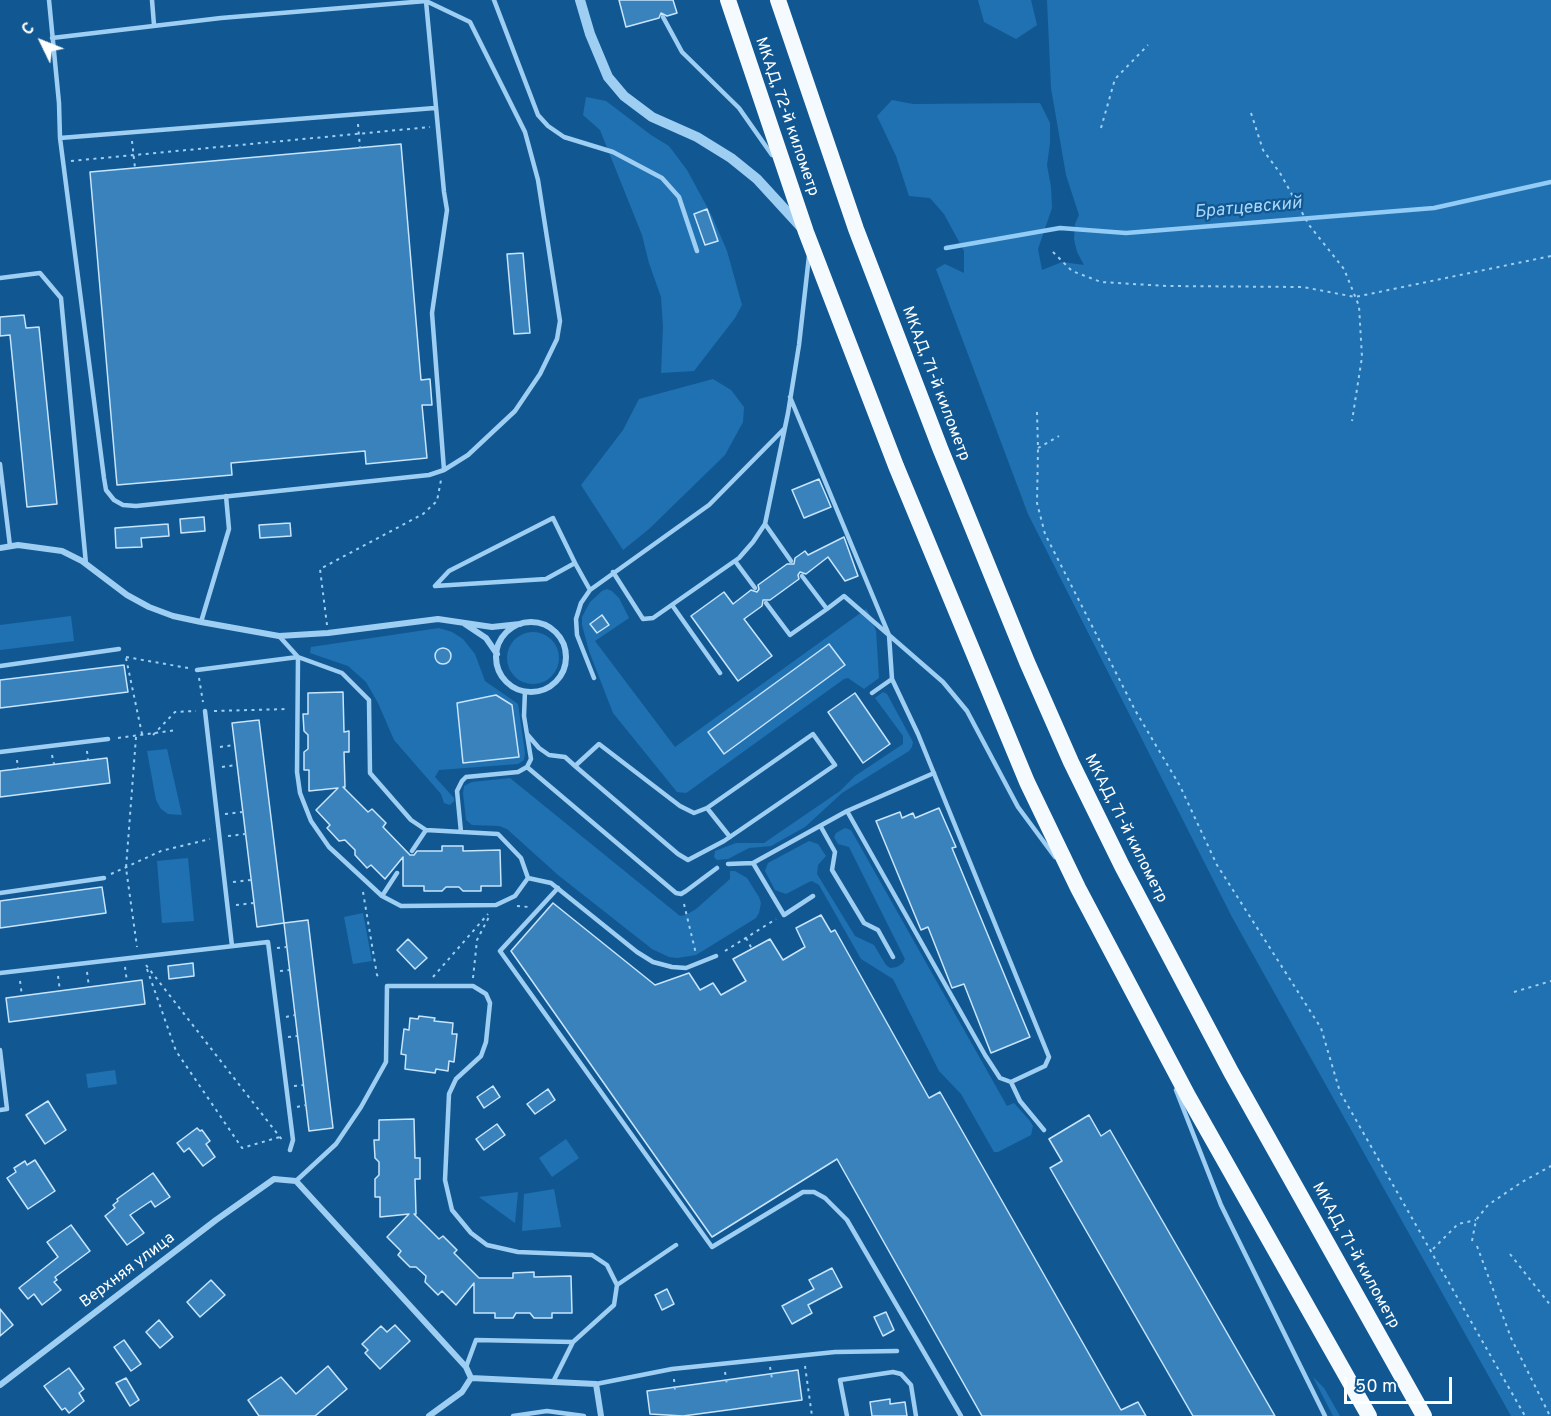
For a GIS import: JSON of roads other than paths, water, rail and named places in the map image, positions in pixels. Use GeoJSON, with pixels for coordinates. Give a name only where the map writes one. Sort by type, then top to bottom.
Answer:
{"type":"FeatureCollection","features":[{"type":"Feature","properties":{"kind":"highway","name":"МКАД, 72-й километр"},"geometry":{"type":"LineString","coordinates":[[728,0],[809,238]]}},
{"type":"Feature","properties":{"kind":"highway","name":"МКАД, 72-й километр"},"geometry":{"type":"LineString","coordinates":[[778,0],[856,229]]}},
{"type":"Feature","properties":{"kind":"highway","name":"МКАД, 71-й километр"},"geometry":{"type":"LineString","coordinates":[[856,229],[944,459],[1027,662],[1071,762],[1122,866],[1231,1072],[1424,1416]]}},
{"type":"Feature","properties":{"kind":"highway"},"geometry":{"type":"LineString","coordinates":[[809,238],[896,466],[1027,782],[1078,888],[1188,1095],[1369,1416]]}},
{"type":"Feature","properties":{"kind":"street"},"geometry":{"type":"LineString","coordinates":[[580,0],[590,34],[608,77],[624,96],[652,117],[697,137],[731,158],[757,179],[809,238]]}},
{"type":"Feature","properties":{"kind":"street"},"geometry":{"type":"LineString","coordinates":[[0,548],[18,545],[62,551],[86,564],[127,595],[149,607],[173,616],[279,636],[328,633],[438,619],[492,627],[533,622],[546,625],[558,633],[565,645],[567,659],[562,674],[545,689],[534,692],[516,688],[506,681],[499,670],[497,654],[500,642],[508,631],[520,624]]}},
{"type":"Feature","properties":{"kind":"street"},"geometry":{"type":"LineString","coordinates":[[461,622],[486,638],[497,654]]}},
{"type":"Feature","properties":{"kind":"street","name":"Верхняя улица"},"geometry":{"type":"LineString","coordinates":[[0,1385],[216,1220],[274,1179],[296,1181]]}},
{"type":"Feature","properties":{"kind":"street"},"geometry":{"type":"LineString","coordinates":[[296,1181],[466,1367],[471,1378]]}},
{"type":"Feature","properties":{"kind":"street"},"geometry":{"type":"LineString","coordinates":[[471,1378],[596,1384],[601,1416]]}},
{"type":"Feature","properties":{"kind":"street"},"geometry":{"type":"LineString","coordinates":[[429,1416],[462,1392],[471,1378]]}},
{"type":"Feature","properties":{"kind":"lane"},"geometry":{"type":"LineString","coordinates":[[49,0],[52,38],[59,103],[63,162],[106,490],[114,500],[123,505],[136,506],[429,475],[444,470],[468,456],[515,411],[540,374],[557,339],[560,321],[538,180],[525,132],[470,22],[426,1],[154,26],[52,38]]}},
{"type":"Feature","properties":{"kind":"lane"},"geometry":{"type":"LineString","coordinates":[[152,0],[154,26]]}},
{"type":"Feature","properties":{"kind":"lane"},"geometry":{"type":"LineString","coordinates":[[494,0],[538,115],[548,126],[564,137],[613,152],[662,178],[679,197],[697,252]]}},
{"type":"Feature","properties":{"kind":"lane"},"geometry":{"type":"LineString","coordinates":[[426,1],[447,210],[432,313],[444,470]]}},
{"type":"Feature","properties":{"kind":"lane"},"geometry":{"type":"LineString","coordinates":[[663,17],[682,52],[739,108],[786,174]]}},
{"type":"Feature","properties":{"kind":"lane"},"geometry":{"type":"LineString","coordinates":[[60,138],[435,108]]}},
{"type":"Feature","properties":{"kind":"lane"},"geometry":{"type":"LineString","coordinates":[[613,572],[643,619],[653,618],[735,561],[753,542],[765,524],[799,345],[809,238]]}},
{"type":"Feature","properties":{"kind":"lane"},"geometry":{"type":"LineString","coordinates":[[0,278],[40,273],[61,298],[86,564]]}},
{"type":"Feature","properties":{"kind":"lane"},"geometry":{"type":"LineString","coordinates":[[790,397],[889,635],[892,679],[934,773],[1049,1057],[1046,1066],[1011,1082],[1000,1078],[847,811]]}},
{"type":"Feature","properties":{"kind":"lane"},"geometry":{"type":"LineString","coordinates":[[594,678],[577,635],[576,619],[581,603],[590,590],[691,520],[709,505],[784,429]]}},
{"type":"Feature","properties":{"kind":"lane"},"geometry":{"type":"LineString","coordinates":[[0,464],[10,546]]}},
{"type":"Feature","properties":{"kind":"lane"},"geometry":{"type":"LineString","coordinates":[[201,622],[229,529],[226,496]]}},
{"type":"Feature","properties":{"kind":"lane"},"geometry":{"type":"LineString","coordinates":[[575,563],[546,579],[435,586],[449,571],[553,518],[590,590]]}},
{"type":"Feature","properties":{"kind":"lane"},"geometry":{"type":"LineString","coordinates":[[765,524],[791,561]]}},
{"type":"Feature","properties":{"kind":"lane"},"geometry":{"type":"LineString","coordinates":[[735,561],[755,588]]}},
{"type":"Feature","properties":{"kind":"lane"},"geometry":{"type":"LineString","coordinates":[[802,576],[827,609]]}},
{"type":"Feature","properties":{"kind":"lane"},"geometry":{"type":"LineString","coordinates":[[766,603],[790,635],[844,596],[943,682],[967,711],[1018,807],[1078,888]]}},
{"type":"Feature","properties":{"kind":"lane"},"geometry":{"type":"LineString","coordinates":[[672,604],[720,673]]}},
{"type":"Feature","properties":{"kind":"lane"},"geometry":{"type":"LineString","coordinates":[[279,636],[298,657],[297,772],[300,793],[311,820],[329,847],[382,896],[401,906],[496,905],[515,896],[528,878]]}},
{"type":"Feature","properties":{"kind":"lane"},"geometry":{"type":"LineString","coordinates":[[0,666],[119,649]]}},
{"type":"Feature","properties":{"kind":"lane"},"geometry":{"type":"LineString","coordinates":[[197,670],[298,657],[342,673],[369,700],[370,773],[411,820],[426,830],[498,834],[521,858],[528,878]]}},
{"type":"Feature","properties":{"kind":"lane"},"geometry":{"type":"LineString","coordinates":[[872,693],[892,679]]}},
{"type":"Feature","properties":{"kind":"lane"},"geometry":{"type":"LineString","coordinates":[[461,832],[457,791],[462,781],[466,777],[518,772],[527,767],[531,759],[524,716],[525,691]]}},
{"type":"Feature","properties":{"kind":"lane"},"geometry":{"type":"LineString","coordinates":[[205,711],[232,946]]}},
{"type":"Feature","properties":{"kind":"lane"},"geometry":{"type":"LineString","coordinates":[[527,734],[539,748],[549,755],[565,757],[575,766],[672,849],[688,860],[729,837],[835,765],[813,734],[708,808],[694,813],[680,806],[599,744],[575,766]]}},
{"type":"Feature","properties":{"kind":"lane"},"geometry":{"type":"LineString","coordinates":[[0,752],[108,739]]}},
{"type":"Feature","properties":{"kind":"lane"},"geometry":{"type":"LineString","coordinates":[[527,767],[675,893],[681,894],[717,868]]}},
{"type":"Feature","properties":{"kind":"lane"},"geometry":{"type":"LineString","coordinates":[[728,864],[753,863],[847,811],[934,773]]}},
{"type":"Feature","properties":{"kind":"lane"},"geometry":{"type":"LineString","coordinates":[[708,808],[729,837]]}},
{"type":"Feature","properties":{"kind":"lane"},"geometry":{"type":"LineString","coordinates":[[821,827],[835,852],[832,870],[864,923],[878,930],[893,957]]}},
{"type":"Feature","properties":{"kind":"lane"},"geometry":{"type":"LineString","coordinates":[[412,851],[426,830]]}},
{"type":"Feature","properties":{"kind":"lane"},"geometry":{"type":"LineString","coordinates":[[753,863],[784,915],[813,896]]}},
{"type":"Feature","properties":{"kind":"lane"},"geometry":{"type":"LineString","coordinates":[[382,896],[398,873]]}},
{"type":"Feature","properties":{"kind":"lane"},"geometry":{"type":"LineString","coordinates":[[0,893],[104,878]]}},
{"type":"Feature","properties":{"kind":"lane"},"geometry":{"type":"LineString","coordinates":[[528,878],[551,883],[637,952],[653,962],[686,968],[716,956]]}},
{"type":"Feature","properties":{"kind":"lane"},"geometry":{"type":"LineString","coordinates":[[558,888],[500,951],[712,1247],[803,1192],[814,1192],[825,1198],[847,1220],[961,1416]]}},
{"type":"Feature","properties":{"kind":"lane"},"geometry":{"type":"LineString","coordinates":[[0,973],[268,942],[293,1140],[290,1150]]}},
{"type":"Feature","properties":{"kind":"lane"},"geometry":{"type":"LineString","coordinates":[[296,1181],[336,1143],[361,1107],[386,1062],[387,986],[473,986],[486,994],[490,1002],[486,1042],[481,1056],[456,1079],[449,1094],[445,1180],[452,1210],[471,1233],[487,1245],[518,1252],[592,1255],[607,1265],[617,1285],[614,1305],[573,1342],[553,1382]]}},
{"type":"Feature","properties":{"kind":"lane"},"geometry":{"type":"LineString","coordinates":[[1149,1020],[1221,1205],[1325,1416]]}},
{"type":"Feature","properties":{"kind":"lane"},"geometry":{"type":"LineString","coordinates":[[0,1050],[7,1109],[0,1110]]}},
{"type":"Feature","properties":{"kind":"lane"},"geometry":{"type":"LineString","coordinates":[[1011,1082],[1020,1101],[1044,1130]]}},
{"type":"Feature","properties":{"kind":"lane"},"geometry":{"type":"LineString","coordinates":[[617,1285],[676,1245]]}},
{"type":"Feature","properties":{"kind":"lane"},"geometry":{"type":"LineString","coordinates":[[466,1367],[476,1340],[573,1342]]}},
{"type":"Feature","properties":{"kind":"lane"},"geometry":{"type":"LineString","coordinates":[[596,1384],[672,1369],[835,1352],[897,1351]]}},
{"type":"Feature","properties":{"kind":"lane"},"geometry":{"type":"LineString","coordinates":[[847,1416],[840,1380],[893,1372],[900,1374],[911,1385],[916,1416]]}},
{"type":"Feature","properties":{"kind":"lane"},"geometry":{"type":"LineString","coordinates":[[513,1416],[547,1411],[584,1416]]}},
{"type":"Feature","properties":{"kind":"waterway","name":"Братцевский"},"geometry":{"type":"LineString","coordinates":[[946,248],[1060,228],[1126,233],[1434,208],[1551,182]]}}]}
